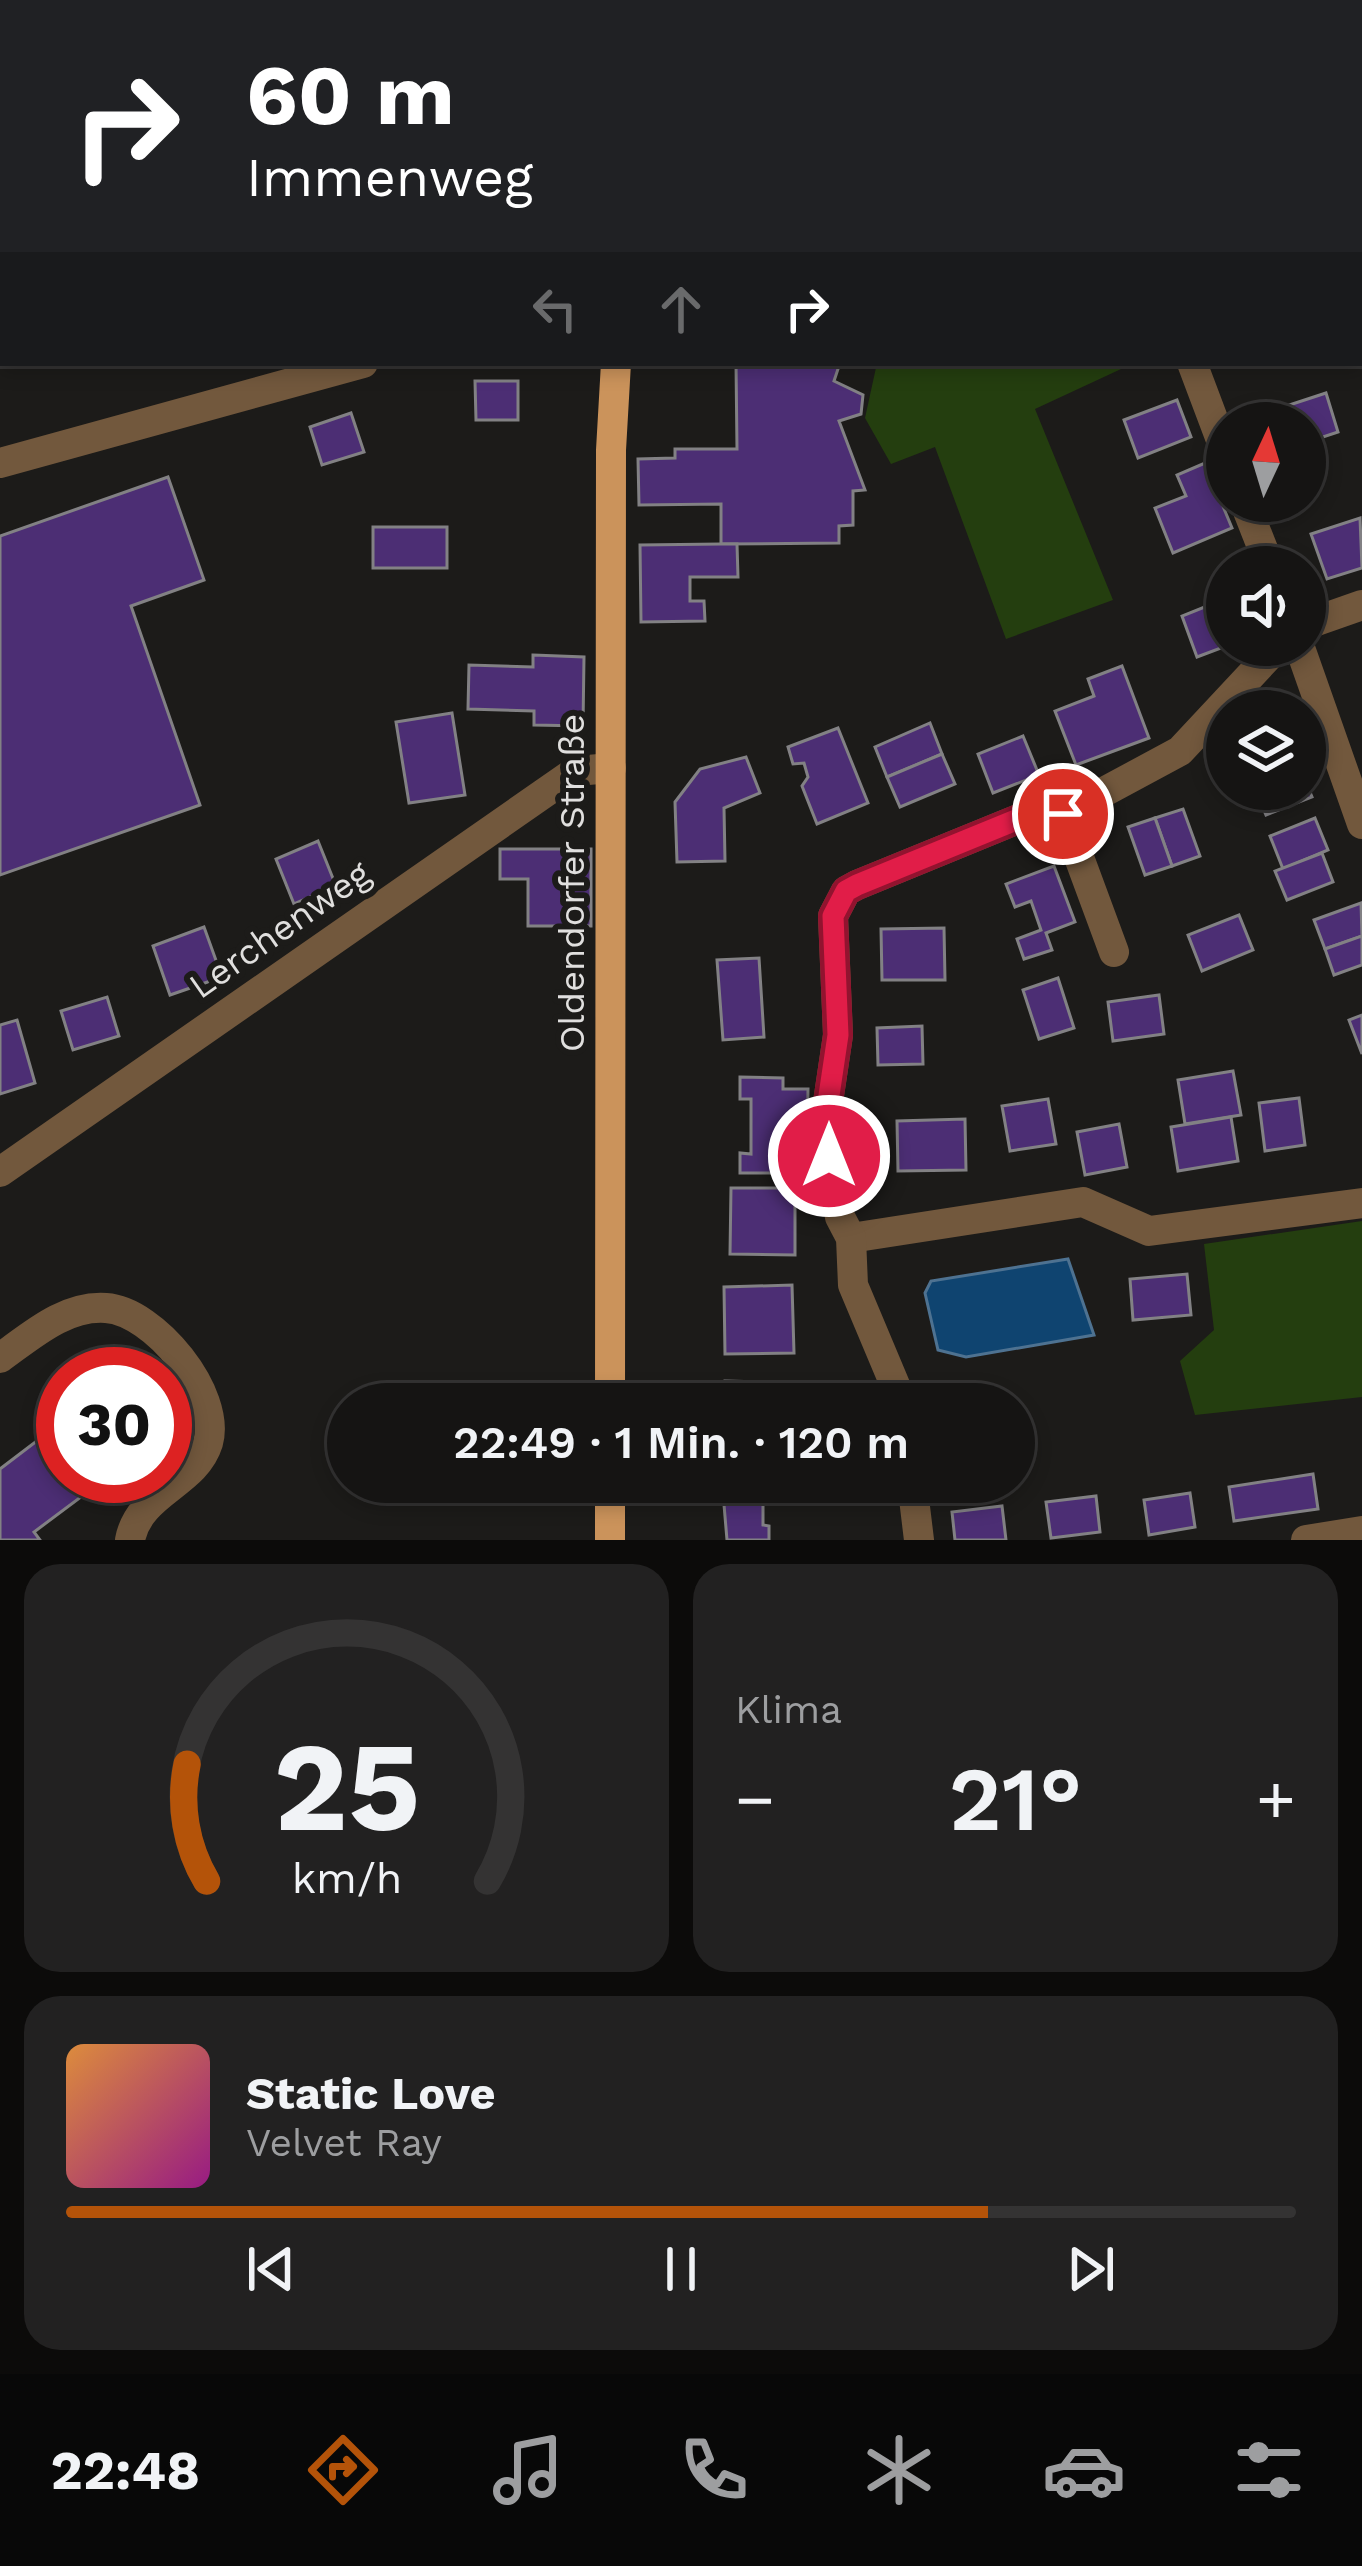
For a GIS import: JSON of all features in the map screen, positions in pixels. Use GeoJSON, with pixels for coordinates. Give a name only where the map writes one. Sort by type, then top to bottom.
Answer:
{"type":"FeatureCollection","features":[{"type":"Feature","properties":{"kind":"main road","name":"Oldendorfer Straße"},"geometry":{"type":"LineString","coordinates":[[610,1383],[610,450],[616,366]]}},
{"type":"Feature","properties":{"kind":"main road"},"geometry":{"type":"LineString","coordinates":[[610,1503],[610,1540]]}},
{"type":"Feature","properties":{"kind":"street"},"geometry":{"type":"LineString","coordinates":[[0,463],[352,366]]}},
{"type":"Feature","properties":{"kind":"street"},"geometry":{"type":"LineString","coordinates":[[1193,366],[1207,402]]}},
{"type":"Feature","properties":{"kind":"street"},"geometry":{"type":"LineString","coordinates":[[1326,618],[1362,605]]}},
{"type":"Feature","properties":{"kind":"street"},"geometry":{"type":"LineString","coordinates":[[894,1383],[853,1285],[851,1238],[840,1217],[824,1129],[838,1035],[833,916],[838,903],[857,885],[1028,815],[1063,814],[1180,751],[1259,666]]}},
{"type":"Feature","properties":{"kind":"street"},"geometry":{"type":"LineString","coordinates":[[1306,666],[1362,824]]}},
{"type":"Feature","properties":{"kind":"street","name":"Lerchenweg"},"geometry":{"type":"LineString","coordinates":[[0,1172],[576,771],[610,768]]}},
{"type":"Feature","properties":{"kind":"street"},"geometry":{"type":"LineString","coordinates":[[1063,814],[1114,952]]}},
{"type":"Feature","properties":{"kind":"street"},"geometry":{"type":"LineString","coordinates":[[851,1238],[1083,1202],[1149,1231],[1362,1203]]}},
{"type":"Feature","properties":{"kind":"street"},"geometry":{"type":"LineString","coordinates":[[0,1358],[52,1322],[102,1307],[143,1322],[188,1372],[211,1423],[207,1445],[196,1464],[138,1513],[130,1540]]}},
{"type":"Feature","properties":{"kind":"street"},"geometry":{"type":"LineString","coordinates":[[915,1503],[919,1540]]}},
{"type":"Feature","properties":{"kind":"street"},"geometry":{"type":"LineString","coordinates":[[1306,1540],[1362,1531]]}},
{"type":"Feature","properties":{"kind":"green space"},"geometry":{"type":"Polygon","coordinates":[[[876,366],[1128,366],[1035,409],[1113,600],[1006,639],[935,447],[891,464],[865,418],[876,366]]]}},
{"type":"Feature","properties":{"kind":"green space"},"geometry":{"type":"Polygon","coordinates":[[[1362,1221],[1362,1397],[1195,1415],[1180,1361],[1214,1330],[1204,1244],[1362,1221]]]}},
{"type":"Feature","properties":{"kind":"water"},"geometry":{"type":"Polygon","coordinates":[[[1068,1259],[1094,1335],[966,1357],[938,1350],[925,1293],[931,1281],[1068,1259]]]}},
{"type":"Feature","properties":{"kind":"building"},"geometry":{"type":"Polygon","coordinates":[[[736,366],[839,366],[834,381],[863,395],[861,414],[839,421],[865,490],[853,491],[853,525],[839,526],[839,543],[721,544],[721,504],[639,505],[638,459],[675,458],[675,449],[737,449],[736,366]]]}},
{"type":"Feature","properties":{"kind":"building"},"geometry":{"type":"Polygon","coordinates":[[[475,381],[518,381],[518,420],[476,420],[475,381]]]}},
{"type":"Feature","properties":{"kind":"building"},"geometry":{"type":"Polygon","coordinates":[[[1326,393],[1338,432],[1326,436],[1326,402],[1298,402],[1326,393]]]}},
{"type":"Feature","properties":{"kind":"building"},"geometry":{"type":"Polygon","coordinates":[[[1177,400],[1191,437],[1138,458],[1124,420],[1177,400]]]}},
{"type":"Feature","properties":{"kind":"building"},"geometry":{"type":"Polygon","coordinates":[[[351,413],[364,452],[322,465],[310,427],[351,413]]]}},
{"type":"Feature","properties":{"kind":"building"},"geometry":{"type":"Polygon","coordinates":[[[1205,463],[1206,522],[1230,522],[1232,528],[1173,553],[1155,508],[1186,496],[1177,475],[1205,463]]]}},
{"type":"Feature","properties":{"kind":"building"},"geometry":{"type":"Polygon","coordinates":[[[168,477],[204,580],[131,606],[200,805],[0,875],[0,536],[168,477]]]}},
{"type":"Feature","properties":{"kind":"building"},"geometry":{"type":"Polygon","coordinates":[[[1360,518],[1362,568],[1327,579],[1326,546],[1315,546],[1311,534],[1360,518]]]}},
{"type":"Feature","properties":{"kind":"building"},"geometry":{"type":"Polygon","coordinates":[[[373,527],[447,527],[447,568],[373,568],[373,527]]]}},
{"type":"Feature","properties":{"kind":"building"},"geometry":{"type":"Polygon","coordinates":[[[737,544],[738,577],[690,577],[690,601],[704,601],[705,621],[641,622],[640,545],[737,544]]]}},
{"type":"Feature","properties":{"kind":"building"},"geometry":{"type":"Polygon","coordinates":[[[1206,606],[1206,654],[1197,657],[1182,616],[1206,606]]]}},
{"type":"Feature","properties":{"kind":"building"},"geometry":{"type":"Polygon","coordinates":[[[533,655],[584,657],[583,726],[534,725],[534,711],[468,709],[469,665],[533,667],[533,655]]]}},
{"type":"Feature","properties":{"kind":"building"},"geometry":{"type":"Polygon","coordinates":[[[1122,666],[1149,738],[1076,765],[1055,711],[1094,696],[1088,679],[1122,666]]]}},
{"type":"Feature","properties":{"kind":"building"},"geometry":{"type":"Polygon","coordinates":[[[452,713],[465,795],[409,803],[396,722],[452,713]]]}},
{"type":"Feature","properties":{"kind":"building"},"geometry":{"type":"Polygon","coordinates":[[[930,723],[942,754],[887,777],[875,747],[930,723]]]}},
{"type":"Feature","properties":{"kind":"building"},"geometry":{"type":"Polygon","coordinates":[[[838,728],[868,803],[817,824],[802,786],[808,777],[804,763],[793,764],[788,747],[838,728]]]}},
{"type":"Feature","properties":{"kind":"building"},"geometry":{"type":"Polygon","coordinates":[[[1023,736],[1039,775],[993,793],[978,754],[1023,736]]]}},
{"type":"Feature","properties":{"kind":"building"},"geometry":{"type":"Polygon","coordinates":[[[942,754],[955,784],[900,807],[887,777],[942,754]]]}},
{"type":"Feature","properties":{"kind":"building"},"geometry":{"type":"Polygon","coordinates":[[[746,757],[760,793],[724,808],[725,861],[677,862],[675,802],[700,769],[746,757]]]}},
{"type":"Feature","properties":{"kind":"building"},"geometry":{"type":"Polygon","coordinates":[[[1183,809],[1200,856],[1172,866],[1155,818],[1183,809]]]}},
{"type":"Feature","properties":{"kind":"building"},"geometry":{"type":"Polygon","coordinates":[[[1155,818],[1172,866],[1145,875],[1128,827],[1155,818]]]}},
{"type":"Feature","properties":{"kind":"building"},"geometry":{"type":"Polygon","coordinates":[[[1315,818],[1328,850],[1283,869],[1270,836],[1315,818]]]}},
{"type":"Feature","properties":{"kind":"building"},"geometry":{"type":"Polygon","coordinates":[[[318,841],[336,886],[294,904],[276,859],[318,841]]]}},
{"type":"Feature","properties":{"kind":"building"},"geometry":{"type":"Polygon","coordinates":[[[500,849],[591,849],[591,926],[528,926],[528,879],[500,879],[500,849]]]}},
{"type":"Feature","properties":{"kind":"building"},"geometry":{"type":"Polygon","coordinates":[[[1322,853],[1333,882],[1287,900],[1275,871],[1322,853]]]}},
{"type":"Feature","properties":{"kind":"building"},"geometry":{"type":"Polygon","coordinates":[[[1054,866],[1075,922],[1046,933],[1052,950],[1024,959],[1017,939],[1041,930],[1031,901],[1015,907],[1006,884],[1054,866]]]}},
{"type":"Feature","properties":{"kind":"building"},"geometry":{"type":"Polygon","coordinates":[[[1361,903],[1362,936],[1325,949],[1314,920],[1361,903]]]}},
{"type":"Feature","properties":{"kind":"building"},"geometry":{"type":"Polygon","coordinates":[[[1239,915],[1253,950],[1202,971],[1188,935],[1239,915]]]}},
{"type":"Feature","properties":{"kind":"building"},"geometry":{"type":"Polygon","coordinates":[[[204,927],[222,977],[170,995],[153,946],[204,927]]]}},
{"type":"Feature","properties":{"kind":"building"},"geometry":{"type":"Polygon","coordinates":[[[944,928],[945,980],[882,980],[881,929],[944,928]]]}},
{"type":"Feature","properties":{"kind":"building"},"geometry":{"type":"Polygon","coordinates":[[[1362,936],[1362,965],[1334,975],[1325,949],[1362,936]]]}},
{"type":"Feature","properties":{"kind":"building"},"geometry":{"type":"Polygon","coordinates":[[[759,958],[764,1037],[723,1040],[717,960],[759,958]]]}},
{"type":"Feature","properties":{"kind":"building"},"geometry":{"type":"Polygon","coordinates":[[[1058,978],[1074,1028],[1039,1039],[1023,990],[1058,978]]]}},
{"type":"Feature","properties":{"kind":"building"},"geometry":{"type":"Polygon","coordinates":[[[1159,995],[1164,1034],[1113,1041],[1108,1002],[1159,995]]]}},
{"type":"Feature","properties":{"kind":"building"},"geometry":{"type":"Polygon","coordinates":[[[107,997],[119,1036],[73,1050],[61,1011],[107,997]]]}},
{"type":"Feature","properties":{"kind":"building"},"geometry":{"type":"Polygon","coordinates":[[[1362,1015],[1362,1054],[1349,1020],[1362,1015]]]}},
{"type":"Feature","properties":{"kind":"building"},"geometry":{"type":"Polygon","coordinates":[[[17,1020],[35,1083],[0,1094],[0,1025],[17,1020]]]}},
{"type":"Feature","properties":{"kind":"building"},"geometry":{"type":"Polygon","coordinates":[[[922,1026],[923,1064],[878,1065],[877,1028],[922,1026]]]}},
{"type":"Feature","properties":{"kind":"building"},"geometry":{"type":"Polygon","coordinates":[[[1233,1071],[1241,1115],[1185,1124],[1178,1080],[1233,1071]]]}},
{"type":"Feature","properties":{"kind":"building"},"geometry":{"type":"Polygon","coordinates":[[[740,1077],[783,1078],[783,1089],[808,1089],[807,1157],[778,1156],[778,1173],[740,1173],[740,1153],[751,1154],[751,1099],[740,1099],[740,1077]]]}},
{"type":"Feature","properties":{"kind":"building"},"geometry":{"type":"Polygon","coordinates":[[[1299,1098],[1305,1145],[1265,1151],[1259,1103],[1299,1098]]]}},
{"type":"Feature","properties":{"kind":"building"},"geometry":{"type":"Polygon","coordinates":[[[1048,1099],[1056,1144],[1010,1151],[1002,1106],[1048,1099]]]}},
{"type":"Feature","properties":{"kind":"building"},"geometry":{"type":"Polygon","coordinates":[[[1231,1117],[1238,1161],[1178,1171],[1171,1127],[1231,1117]]]}},
{"type":"Feature","properties":{"kind":"building"},"geometry":{"type":"Polygon","coordinates":[[[965,1119],[966,1170],[898,1171],[897,1121],[965,1119]]]}},
{"type":"Feature","properties":{"kind":"building"},"geometry":{"type":"Polygon","coordinates":[[[1119,1124],[1127,1167],[1085,1175],[1077,1132],[1119,1124]]]}},
{"type":"Feature","properties":{"kind":"building"},"geometry":{"type":"Polygon","coordinates":[[[731,1188],[795,1188],[795,1255],[730,1254],[731,1188]]]}},
{"type":"Feature","properties":{"kind":"building"},"geometry":{"type":"Polygon","coordinates":[[[1187,1274],[1191,1315],[1133,1320],[1130,1279],[1187,1274]]]}},
{"type":"Feature","properties":{"kind":"building"},"geometry":{"type":"Polygon","coordinates":[[[792,1285],[794,1353],[725,1354],[724,1287],[792,1285]]]}},
{"type":"Feature","properties":{"kind":"building"},"geometry":{"type":"Polygon","coordinates":[[[36,1442],[36,1503],[73,1503],[34,1532],[40,1540],[0,1540],[0,1469],[36,1442]]]}},
{"type":"Feature","properties":{"kind":"building"},"geometry":{"type":"Polygon","coordinates":[[[1313,1474],[1318,1509],[1234,1521],[1229,1487],[1313,1474]]]}},
{"type":"Feature","properties":{"kind":"building"},"geometry":{"type":"Polygon","coordinates":[[[1190,1493],[1195,1527],[1149,1535],[1144,1500],[1190,1493]]]}},
{"type":"Feature","properties":{"kind":"building"},"geometry":{"type":"Polygon","coordinates":[[[1096,1496],[1100,1532],[1051,1538],[1046,1502],[1096,1496]]]}},
{"type":"Feature","properties":{"kind":"building"},"geometry":{"type":"Polygon","coordinates":[[[724,1503],[763,1503],[769,1540],[727,1540],[724,1503]]]}},
{"type":"Feature","properties":{"kind":"building"},"geometry":{"type":"Polygon","coordinates":[[[1002,1506],[1006,1540],[955,1540],[952,1512],[1002,1506]]]}},
{"type":"Feature","properties":{"kind":"route"},"geometry":{"type":"LineString","coordinates":[[829,1156],[824,1129],[838,1035],[833,916],[846,891],[1028,815],[1063,814]]}}]}
